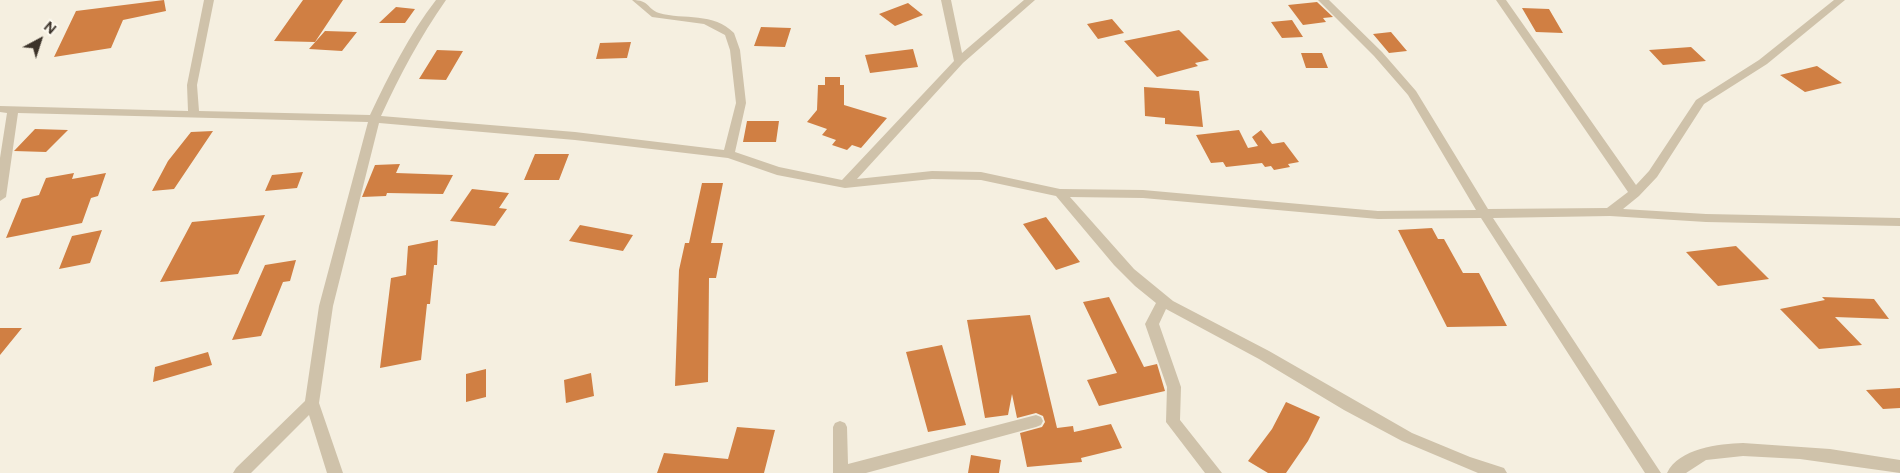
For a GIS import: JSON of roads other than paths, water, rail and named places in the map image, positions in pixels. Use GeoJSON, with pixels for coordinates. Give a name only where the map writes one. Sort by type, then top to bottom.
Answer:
{"type":"FeatureCollection","features":[{"type":"Feature","properties":{"kind":"street"},"geometry":{"type":"LineString","coordinates":[[194,114],[192,86],[208,0]]}},
{"type":"Feature","properties":{"kind":"street"},"geometry":{"type":"LineString","coordinates":[[335,473],[312,404],[326,306],[374,119],[393,78],[426,21],[441,0]]}},
{"type":"Feature","properties":{"kind":"street"},"geometry":{"type":"LineString","coordinates":[[637,0],[655,15],[706,21],[729,33],[736,50],[741,103],[729,154]]}},
{"type":"Feature","properties":{"kind":"street"},"geometry":{"type":"LineString","coordinates":[[946,0],[959,61]]}},
{"type":"Feature","properties":{"kind":"street"},"geometry":{"type":"LineString","coordinates":[[845,184],[959,61],[1030,0]]}},
{"type":"Feature","properties":{"kind":"street"},"geometry":{"type":"LineString","coordinates":[[1323,0],[1378,54],[1412,93],[1484,213],[1653,473]]}},
{"type":"Feature","properties":{"kind":"street"},"geometry":{"type":"LineString","coordinates":[[1502,0],[1635,193]]}},
{"type":"Feature","properties":{"kind":"street"},"geometry":{"type":"LineString","coordinates":[[1610,212],[1635,193],[1653,174],[1700,102],[1763,62],[1840,0]]}},
{"type":"Feature","properties":{"kind":"street"},"geometry":{"type":"LineString","coordinates":[[0,109],[374,119],[575,136],[729,154],[777,171],[845,184],[932,175],[981,176],[1060,193],[1143,194],[1378,214],[1610,212],[1706,218],[1900,222]]}},
{"type":"Feature","properties":{"kind":"street"},"geometry":{"type":"LineString","coordinates":[[0,197],[13,109]]}},
{"type":"Feature","properties":{"kind":"street"},"geometry":{"type":"LineString","coordinates":[[1060,193],[1140,284],[1163,301],[1263,355],[1334,398],[1403,436],[1446,456],[1499,473]]}},
{"type":"Feature","properties":{"kind":"street"},"geometry":{"type":"LineString","coordinates":[[1163,301],[1152,324],[1174,387],[1174,422],[1214,473]]}},
{"type":"Feature","properties":{"kind":"street"},"geometry":{"type":"LineString","coordinates":[[241,473],[312,404]]}},
{"type":"Feature","properties":{"kind":"street"},"geometry":{"type":"LineString","coordinates":[[840,427],[841,473],[1036,421]]}},
{"type":"Feature","properties":{"kind":"street"},"geometry":{"type":"LineString","coordinates":[[1675,473],[1704,454],[1728,449],[1785,452],[1900,467]]}}]}
